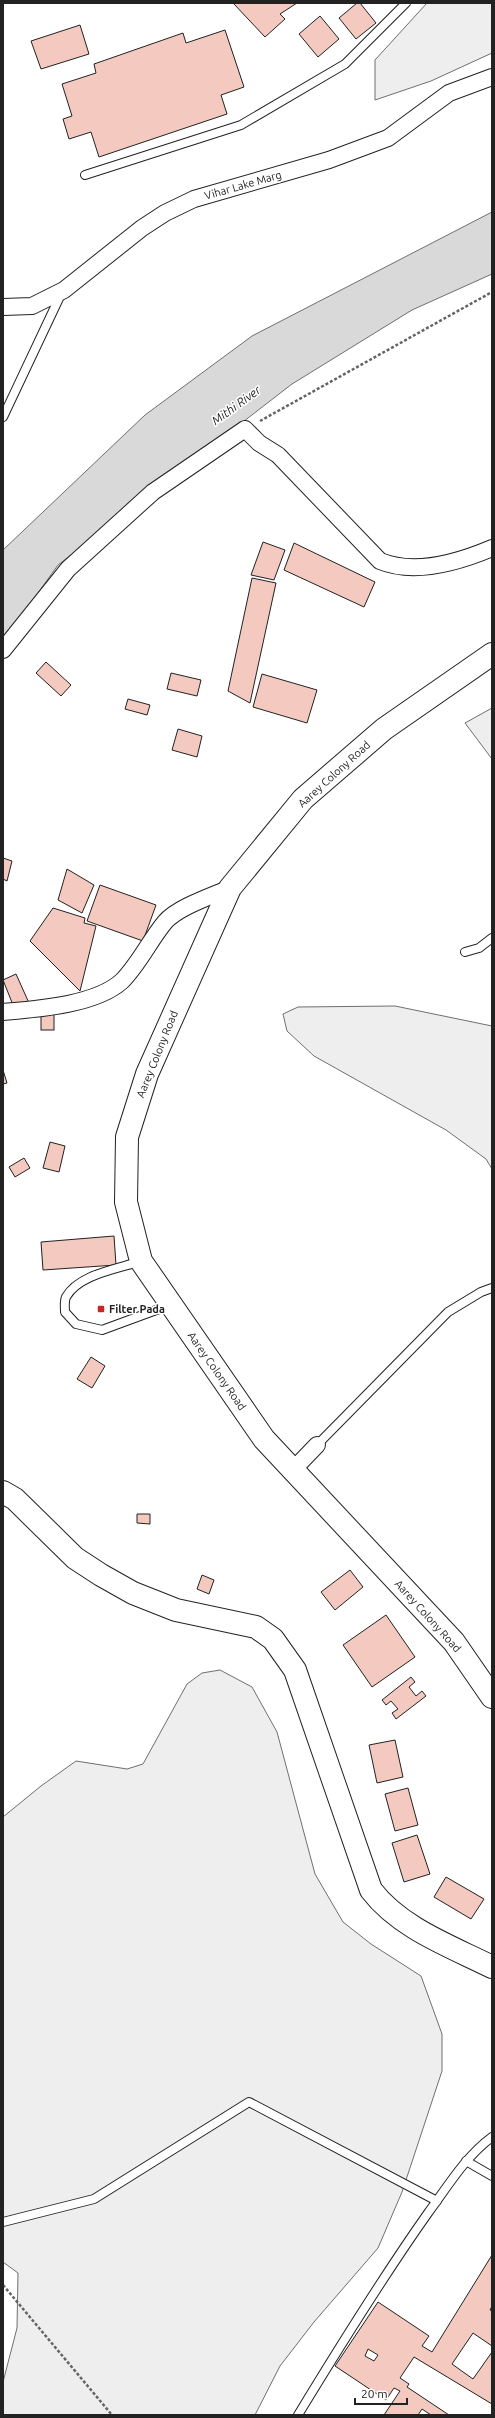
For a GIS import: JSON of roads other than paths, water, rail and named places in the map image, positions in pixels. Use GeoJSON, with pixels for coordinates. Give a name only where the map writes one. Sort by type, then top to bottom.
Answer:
{"type":"FeatureCollection","features":[{"type":"Feature","properties":{"kind":"main road","name":"Aarey Colony Road"},"geometry":{"type":"LineString","coordinates":[[492,654],[384,729],[303,799],[230,888],[147,1074],[127,1137],[126,1202],[141,1261],[264,1439],[454,1642],[492,1697]]}},
{"type":"Feature","properties":{"kind":"main road"},"geometry":{"type":"LineString","coordinates":[[3,1492],[15,1499],[75,1558],[133,1593],[176,1610],[256,1627],[273,1639],[295,1670],[371,1890],[384,1907],[417,1929],[492,1967]]}},
{"type":"Feature","properties":{"kind":"street","name":"Vihar Lake Marg"},"geometry":{"type":"LineString","coordinates":[[3,307],[32,306],[64,290],[142,228],[194,199],[329,160],[388,138],[448,93],[492,77]]}},
{"type":"Feature","properties":{"kind":"street"},"geometry":{"type":"LineString","coordinates":[[3,650],[68,569],[153,492],[245,429],[259,443],[278,455],[380,561],[394,567],[422,566],[469,558],[492,548]]}},
{"type":"Feature","properties":{"kind":"street"},"geometry":{"type":"LineString","coordinates":[[3,1012],[50,1006],[88,998],[105,992],[122,981],[166,920],[191,905],[230,888]]}},
{"type":"Feature","properties":{"kind":"street"},"geometry":{"type":"LineString","coordinates":[[292,1470],[317,1445]]}},
{"type":"Feature","properties":{"kind":"lane"},"geometry":{"type":"LineString","coordinates":[[85,175],[241,125],[345,64],[406,3]]}},
{"type":"Feature","properties":{"kind":"lane"},"geometry":{"type":"LineString","coordinates":[[3,417],[64,290]]}},
{"type":"Feature","properties":{"kind":"lane"},"geometry":{"type":"LineString","coordinates":[[465,952],[479,948],[492,938]]}},
{"type":"Feature","properties":{"kind":"lane"},"geometry":{"type":"LineString","coordinates":[[141,1261],[93,1277],[75,1285],[65,1298],[65,1312],[76,1324],[102,1330],[171,1305]]}},
{"type":"Feature","properties":{"kind":"lane"},"geometry":{"type":"LineString","coordinates":[[317,1445],[448,1312],[481,1292],[492,1288]]}},
{"type":"Feature","properties":{"kind":"lane"},"geometry":{"type":"LineString","coordinates":[[3,2222],[94,2199],[249,2102],[437,2202]]}},
{"type":"Feature","properties":{"kind":"lane"},"geometry":{"type":"LineString","coordinates":[[298,2415],[398,2256],[466,2161],[480,2146],[492,2137]]}},
{"type":"Feature","properties":{"kind":"lane"},"geometry":{"type":"LineString","coordinates":[[466,2161],[492,2176]]}},
{"type":"Feature","properties":{"kind":"water","name":"Mithi River"},"geometry":{"type":"Polygon","coordinates":[[[492,212],[492,274],[412,310],[292,384],[58,565],[3,642],[3,550],[145,415],[252,336],[492,212]]]}},
{"type":"Feature","properties":{"kind":"place","name":"Filter Pada"},"geometry":{"type":"Point","coordinates":[101,1309]}}]}
